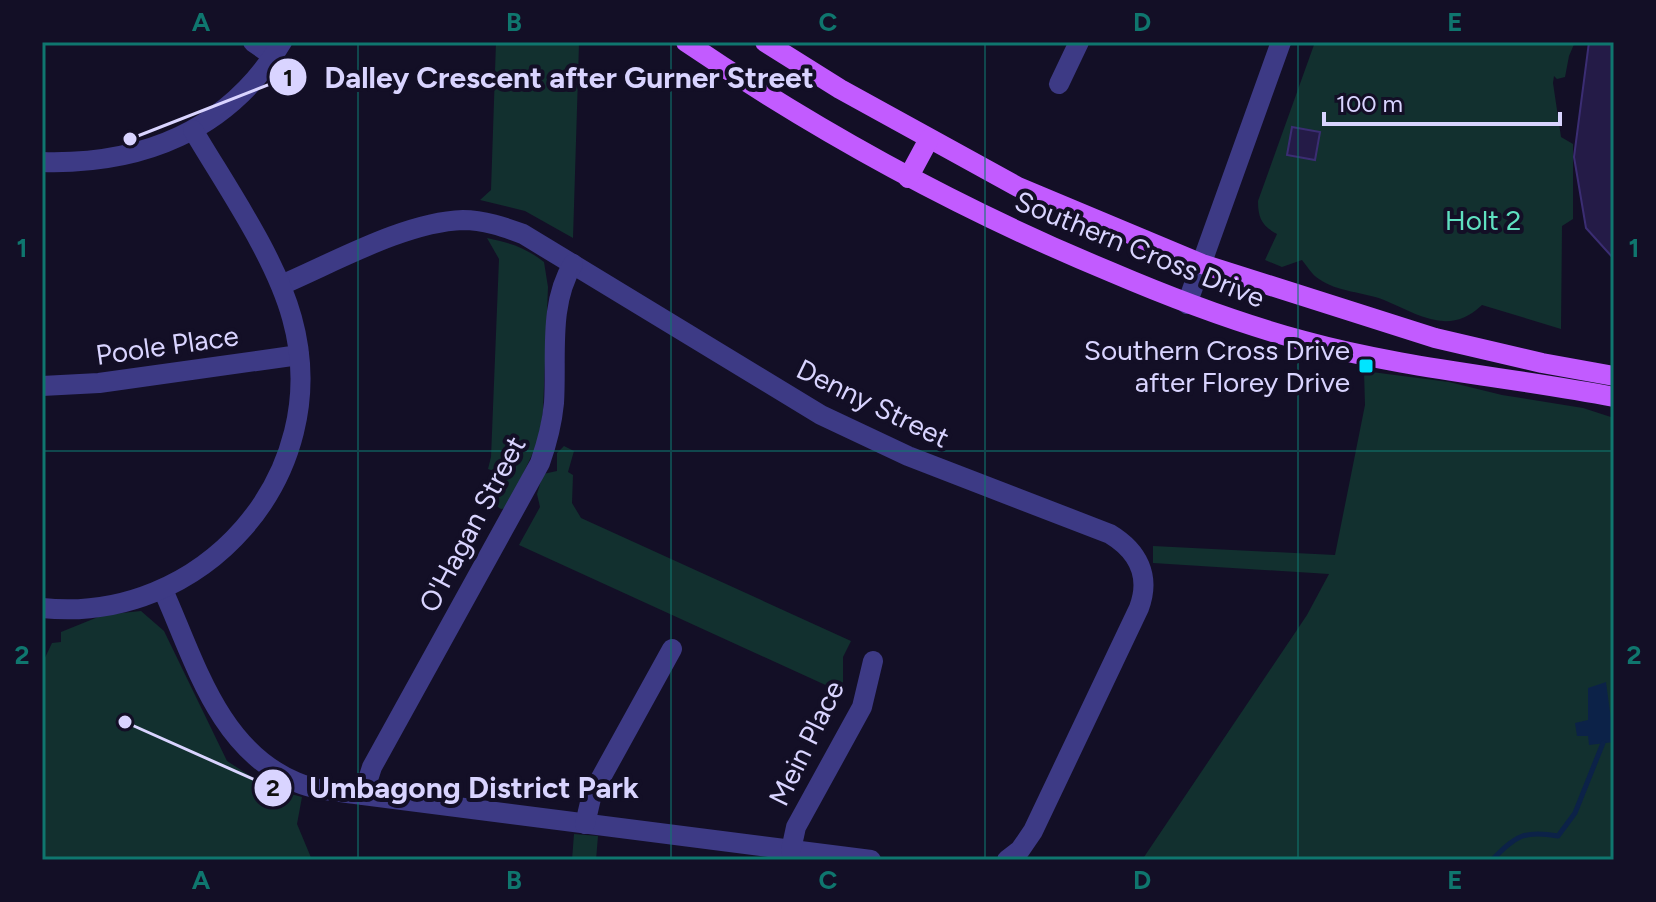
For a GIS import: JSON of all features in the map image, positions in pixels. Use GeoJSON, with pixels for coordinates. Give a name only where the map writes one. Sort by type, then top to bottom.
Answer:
{"type":"FeatureCollection","features":[{"type":"Feature","properties":{"kind":"main road","name":"Southern Cross Drive"},"geometry":{"type":"LineString","coordinates":[[686,42],[818,128],[908,178],[1074,257],[1187,304],[1305,342],[1364,356],[1579,380],[1614,376]]}},
{"type":"Feature","properties":{"kind":"main road","name":"Southern Cross Drive"},"geometry":{"type":"LineString","coordinates":[[765,42],[828,82],[1018,187],[1202,264],[1540,374]]}},
{"type":"Feature","properties":{"kind":"main road"},"geometry":{"type":"LineString","coordinates":[[908,178],[929,139]]}},
{"type":"Feature","properties":{"kind":"main road"},"geometry":{"type":"LineString","coordinates":[[1579,380],[1614,398]]}},
{"type":"Feature","properties":{"kind":"street"},"geometry":{"type":"LineString","coordinates":[[42,162],[79,163],[119,158],[157,147],[193,130],[237,97],[278,49],[253,42]]}},
{"type":"Feature","properties":{"kind":"street"},"geometry":{"type":"LineString","coordinates":[[1059,84],[1079,42]]}},
{"type":"Feature","properties":{"kind":"street"},"geometry":{"type":"LineString","coordinates":[[1187,304],[1281,42]]}},
{"type":"Feature","properties":{"kind":"street"},"geometry":{"type":"LineString","coordinates":[[42,608],[80,610],[104,607],[163,590],[193,574],[221,552],[265,502],[279,474],[296,422],[300,377],[293,319],[281,285],[193,130]]}},
{"type":"Feature","properties":{"kind":"street","name":"Denny Street"},"geometry":{"type":"LineString","coordinates":[[281,285],[405,232],[434,223],[465,220],[495,224],[523,234],[821,415],[898,452],[1110,534],[1131,550],[1141,565],[1144,582],[1139,608],[1033,831],[1020,850],[1007,860]]}},
{"type":"Feature","properties":{"kind":"street","name":"O'Hagan Street"},"geometry":{"type":"LineString","coordinates":[[363,795],[372,767],[540,463],[549,436],[554,405],[558,300],[563,280],[573,264]]}},
{"type":"Feature","properties":{"kind":"street","name":"Poole Place"},"geometry":{"type":"LineString","coordinates":[[42,386],[99,383],[299,355]]}},
{"type":"Feature","properties":{"kind":"street"},"geometry":{"type":"LineString","coordinates":[[163,590],[216,707],[233,735],[268,768],[297,783],[363,795],[871,860]]}},
{"type":"Feature","properties":{"kind":"street"},"geometry":{"type":"LineString","coordinates":[[585,824],[586,809],[592,794],[672,649]]}},
{"type":"Feature","properties":{"kind":"street","name":"Mein Place"},"geometry":{"type":"LineString","coordinates":[[791,850],[796,827],[862,707],[873,661]]}},
{"type":"Feature","properties":{"kind":"green space"},"geometry":{"type":"Polygon","coordinates":[[[496,42],[582,42],[579,44],[573,238],[525,211],[480,200],[491,190],[496,42]]]}},
{"type":"Feature","properties":{"kind":"green space","name":"Holt 2"},"geometry":{"type":"Polygon","coordinates":[[[1315,42],[1575,42],[1565,77],[1557,79],[1554,76],[1553,83],[1561,137],[1573,144],[1573,219],[1562,226],[1561,329],[1482,305],[1458,320],[1433,320],[1376,297],[1326,283],[1314,275],[1302,260],[1282,267],[1265,260],[1277,234],[1262,221],[1258,201],[1315,42]]]}},
{"type":"Feature","properties":{"kind":"green space"},"geometry":{"type":"Polygon","coordinates":[[[487,238],[517,246],[544,262],[548,287],[543,411],[538,442],[507,508],[501,509],[483,497],[494,471],[488,469],[499,259],[487,238]]]}},
{"type":"Feature","properties":{"kind":"green space"},"geometry":{"type":"Polygon","coordinates":[[[1364,371],[1449,382],[1502,395],[1583,408],[1614,418],[1614,860],[1142,860],[1307,615],[1329,574],[1153,563],[1153,546],[1335,555],[1365,405],[1364,371]]]}},
{"type":"Feature","properties":{"kind":"green space"},"geometry":{"type":"Polygon","coordinates":[[[564,446],[574,451],[568,472],[573,475],[572,503],[581,518],[851,641],[843,657],[843,693],[519,545],[540,507],[537,494],[543,474],[557,471],[557,453],[564,446]]]}},
{"type":"Feature","properties":{"kind":"green space"},"geometry":{"type":"Polygon","coordinates":[[[141,611],[164,631],[227,761],[269,788],[302,797],[297,824],[312,860],[42,860],[42,664],[52,643],[61,642],[61,632],[103,615],[141,611]]]}},
{"type":"Feature","properties":{"kind":"green space"},"geometry":{"type":"Polygon","coordinates":[[[574,834],[598,836],[596,860],[572,860],[574,834]]]}},
{"type":"Feature","properties":{"kind":"water"},"geometry":{"type":"Polygon","coordinates":[[[1606,682],[1614,742],[1589,745],[1588,736],[1577,736],[1575,723],[1588,720],[1588,688],[1606,682]]]}},
{"type":"Feature","properties":{"kind":"building"},"geometry":{"type":"Polygon","coordinates":[[[1589,42],[1614,42],[1614,259],[1586,228],[1574,157],[1589,42]]]}},
{"type":"Feature","properties":{"kind":"building"},"geometry":{"type":"Polygon","coordinates":[[[1292,127],[1320,132],[1315,160],[1287,155],[1292,127]]]}},
{"type":"Feature","properties":{"kind":"waterway"},"geometry":{"type":"LineString","coordinates":[[1492,860],[1521,837],[1536,834],[1558,836],[1575,813],[1603,743]]}},
{"type":"Feature","properties":{"kind":"place","name":"Dalley Crescent after Gurner Street"},"geometry":{"type":"Point","coordinates":[130,139]}},
{"type":"Feature","properties":{"kind":"place","name":"Southern Cross Drive after Florey Drive"},"geometry":{"type":"Point","coordinates":[1366,366]}},
{"type":"Feature","properties":{"kind":"place","name":"Umbagong District Park"},"geometry":{"type":"Point","coordinates":[125,722]}}]}
